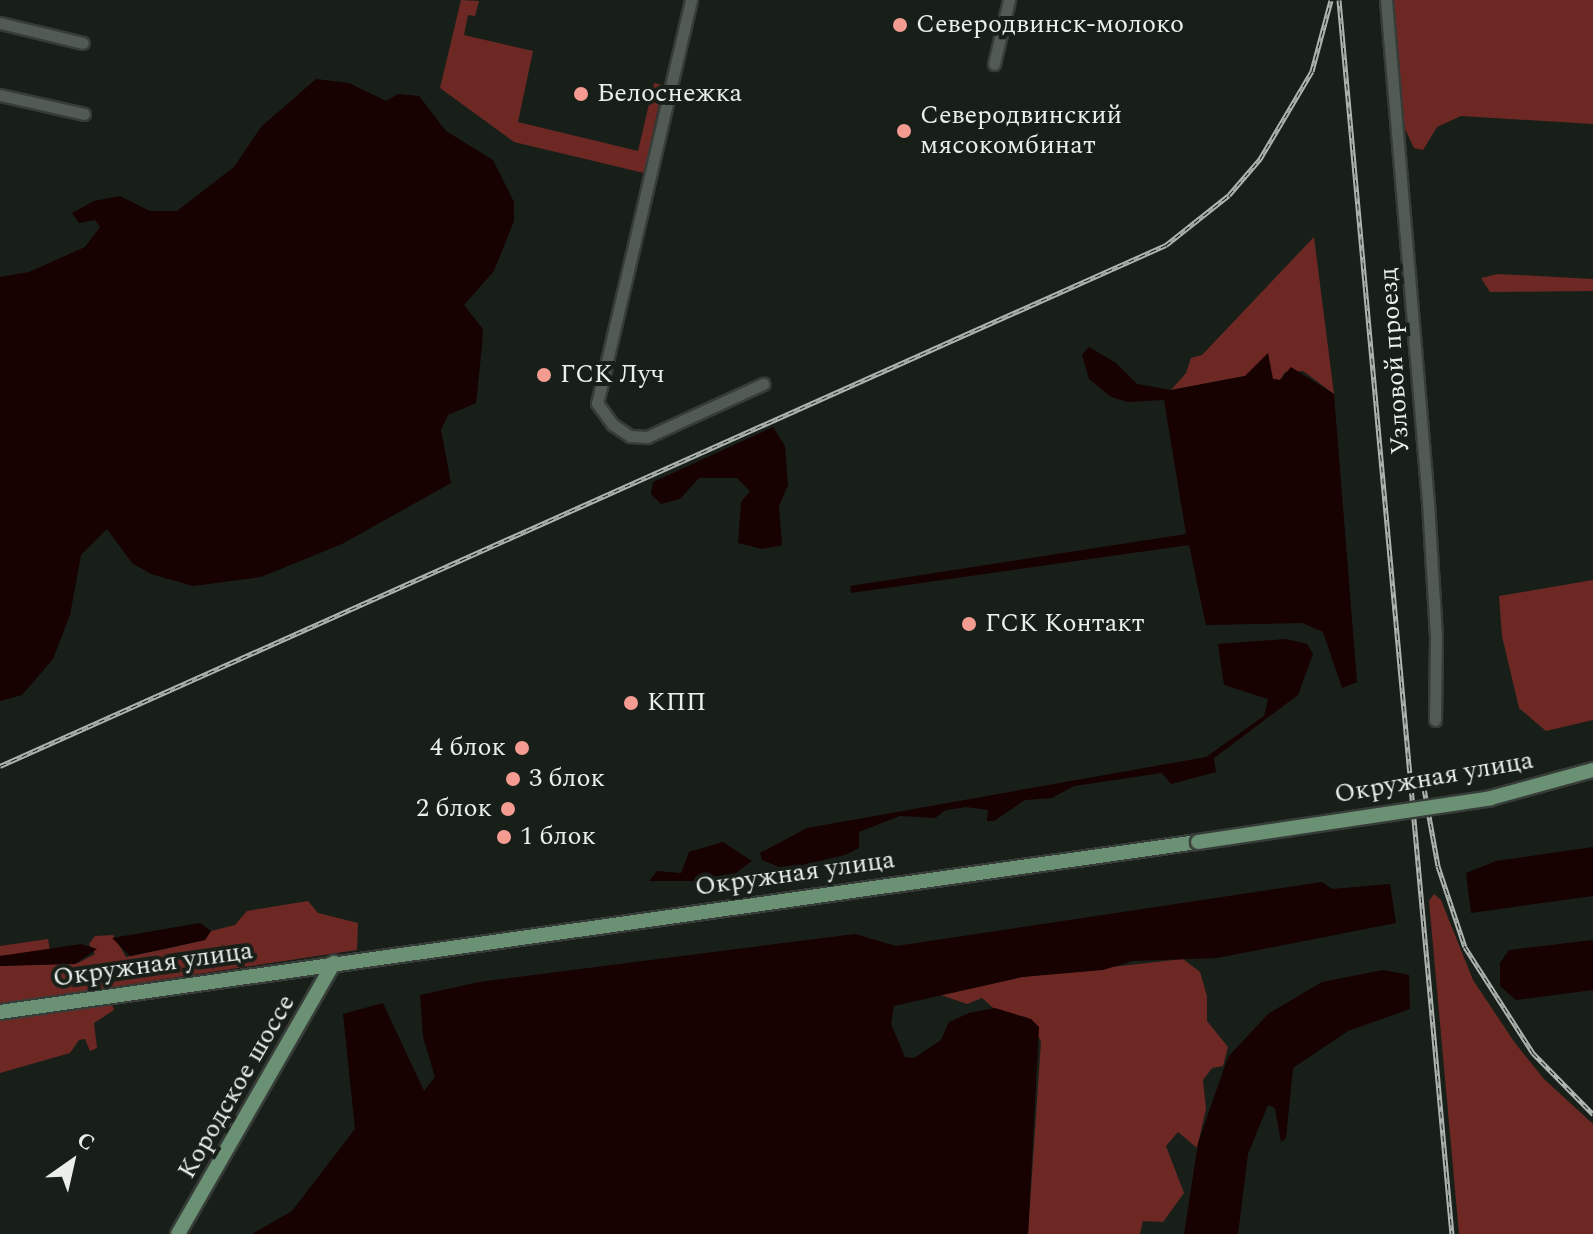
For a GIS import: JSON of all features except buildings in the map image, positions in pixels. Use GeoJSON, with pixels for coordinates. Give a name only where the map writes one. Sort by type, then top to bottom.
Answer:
{"type":"FeatureCollection","features":[{"type":"Feature","properties":{"kind":"main road","name":"Окружная улица"},"geometry":{"type":"LineString","coordinates":[[0,1012],[1491,798],[1593,770]]}},
{"type":"Feature","properties":{"kind":"main road","name":"Кородское шоссе"},"geometry":{"type":"LineString","coordinates":[[178,1234],[286,1054],[334,963]]}},
{"type":"Feature","properties":{"kind":"street"},"geometry":{"type":"LineString","coordinates":[[691,0],[597,403],[612,424],[630,436],[647,437],[763,384]]}},
{"type":"Feature","properties":{"kind":"street"},"geometry":{"type":"LineString","coordinates":[[994,64],[1009,0]]}},
{"type":"Feature","properties":{"kind":"street","name":"Узловой проезд"},"geometry":{"type":"LineString","coordinates":[[1386,0],[1428,502],[1436,638],[1435,720]]}},
{"type":"Feature","properties":{"kind":"street"},"geometry":{"type":"LineString","coordinates":[[0,23],[83,43]]}},
{"type":"Feature","properties":{"kind":"street"},"geometry":{"type":"LineString","coordinates":[[0,95],[84,114]]}},
{"type":"Feature","properties":{"kind":"shaded area"},"geometry":{"type":"Polygon","coordinates":[[[461,0],[479,1],[475,16],[468,15],[464,35],[533,51],[518,122],[638,151],[654,83],[663,85],[644,173],[514,142],[440,88],[461,0]]]}},
{"type":"Feature","properties":{"kind":"shaded area"},"geometry":{"type":"Polygon","coordinates":[[[1392,0],[1593,0],[1593,124],[1461,116],[1437,127],[1423,150],[1414,148],[1403,125],[1392,0]]]}},
{"type":"Feature","properties":{"kind":"shaded area"},"geometry":{"type":"Polygon","coordinates":[[[316,79],[349,83],[386,101],[398,94],[419,96],[446,131],[493,160],[514,202],[514,221],[494,271],[464,305],[483,329],[482,346],[476,403],[448,415],[441,430],[451,483],[342,544],[261,577],[193,586],[151,574],[132,563],[107,529],[81,555],[70,615],[53,659],[22,695],[0,701],[0,277],[29,272],[85,247],[100,227],[95,220],[79,223],[72,213],[94,201],[120,196],[150,211],[177,211],[234,167],[261,127],[316,79]]]}},
{"type":"Feature","properties":{"kind":"shaded area"},"geometry":{"type":"Polygon","coordinates":[[[1314,237],[1334,394],[1303,371],[1285,372],[1280,380],[1245,376],[1171,390],[1186,373],[1191,358],[1202,355],[1314,237]]]}},
{"type":"Feature","properties":{"kind":"shaded area"},"geometry":{"type":"Polygon","coordinates":[[[1498,274],[1593,279],[1593,291],[1490,292],[1481,278],[1498,274]]]}},
{"type":"Feature","properties":{"kind":"shaded area"},"geometry":{"type":"Polygon","coordinates":[[[1089,347],[1116,363],[1137,384],[1171,390],[1245,376],[1268,353],[1273,379],[1280,380],[1291,367],[1334,394],[1357,682],[1342,688],[1323,632],[1302,623],[1206,625],[1189,545],[851,593],[850,586],[1186,534],[1164,400],[1128,402],[1111,397],[1089,379],[1082,355],[1089,347]]]}},
{"type":"Feature","properties":{"kind":"shaded area"},"geometry":{"type":"Polygon","coordinates":[[[773,427],[785,446],[788,485],[779,506],[782,545],[762,549],[738,543],[741,502],[750,491],[737,478],[699,478],[680,499],[661,504],[651,494],[653,482],[773,427]]]}},
{"type":"Feature","properties":{"kind":"shaded area"},"geometry":{"type":"Polygon","coordinates":[[[1593,580],[1593,720],[1546,731],[1519,708],[1502,636],[1499,596],[1593,580]]]}},
{"type":"Feature","properties":{"kind":"shaded area"},"geometry":{"type":"Polygon","coordinates":[[[1286,639],[1307,644],[1313,654],[1298,695],[1214,758],[1216,772],[1171,784],[1162,773],[1074,786],[1052,798],[1025,800],[994,821],[987,821],[988,810],[966,807],[946,810],[935,818],[900,816],[859,832],[859,848],[845,855],[784,869],[762,860],[760,853],[807,828],[1206,757],[1264,716],[1268,699],[1224,685],[1218,644],[1286,639]]]}},
{"type":"Feature","properties":{"kind":"shaded area"},"geometry":{"type":"Polygon","coordinates":[[[723,842],[752,861],[725,881],[649,881],[657,871],[681,873],[689,852],[723,842]]]}},
{"type":"Feature","properties":{"kind":"shaded area"},"geometry":{"type":"Polygon","coordinates":[[[1593,847],[1593,896],[1471,913],[1466,873],[1496,861],[1593,847]]]}},
{"type":"Feature","properties":{"kind":"shaded area"},"geometry":{"type":"Polygon","coordinates":[[[1322,882],[1332,889],[1390,884],[1396,923],[1217,958],[1133,961],[1103,970],[1022,977],[894,1006],[891,1024],[905,1057],[914,1058],[941,1040],[949,1022],[969,1013],[995,1008],[1031,1019],[1039,1027],[1028,1234],[252,1234],[292,1211],[355,1129],[343,1014],[383,1003],[424,1091],[435,1077],[423,1037],[420,995],[479,982],[855,934],[896,946],[1322,882]]]}},
{"type":"Feature","properties":{"kind":"shaded area"},"geometry":{"type":"Polygon","coordinates":[[[1434,894],[1441,900],[1473,980],[1515,1043],[1544,1079],[1593,1124],[1593,1234],[1459,1234],[1429,901],[1434,894]]]}},
{"type":"Feature","properties":{"kind":"shaded area"},"geometry":{"type":"Polygon","coordinates":[[[308,901],[318,913],[358,923],[357,950],[0,1004],[0,966],[78,963],[95,954],[89,944],[95,936],[113,935],[126,957],[161,950],[205,940],[211,931],[235,925],[247,911],[308,901]]]}},
{"type":"Feature","properties":{"kind":"shaded area"},"geometry":{"type":"Polygon","coordinates":[[[200,923],[211,931],[205,940],[130,956],[112,938],[200,923]]]}},
{"type":"Feature","properties":{"kind":"shaded area"},"geometry":{"type":"Polygon","coordinates":[[[48,939],[50,951],[0,956],[0,946],[48,939]]]}},
{"type":"Feature","properties":{"kind":"shaded area"},"geometry":{"type":"Polygon","coordinates":[[[1593,940],[1593,990],[1516,1000],[1500,986],[1500,963],[1509,950],[1593,940]]]}},
{"type":"Feature","properties":{"kind":"shaded area"},"geometry":{"type":"Polygon","coordinates":[[[81,944],[97,949],[75,964],[0,966],[0,956],[81,944]]]}},
{"type":"Feature","properties":{"kind":"shaded area"},"geometry":{"type":"Polygon","coordinates":[[[1183,959],[1200,972],[1207,996],[1207,1021],[1228,1047],[1223,1066],[1212,1068],[1203,1080],[1206,1109],[1197,1148],[1178,1132],[1166,1146],[1184,1193],[1163,1222],[1143,1221],[1140,1234],[1028,1234],[1041,1041],[1026,1017],[999,1013],[982,998],[967,1004],[941,995],[1022,977],[1183,959]]]}},
{"type":"Feature","properties":{"kind":"shaded area"},"geometry":{"type":"Polygon","coordinates":[[[1383,970],[1409,975],[1410,1009],[1348,1031],[1293,1068],[1286,1138],[1281,1142],[1275,1108],[1268,1105],[1248,1154],[1238,1234],[1184,1234],[1198,1143],[1228,1057],[1268,1014],[1322,982],[1383,970]]]}},
{"type":"Feature","properties":{"kind":"shaded area"},"geometry":{"type":"Polygon","coordinates":[[[112,1004],[114,1010],[94,1023],[97,1048],[90,1051],[85,1039],[79,1040],[70,1053],[0,1073],[0,1021],[112,1004]]]}},
{"type":"Feature","properties":{"kind":"railway"},"geometry":{"type":"LineString","coordinates":[[0,766],[1166,245],[1229,195],[1260,159],[1312,71],[1331,0]]}},
{"type":"Feature","properties":{"kind":"railway"},"geometry":{"type":"LineString","coordinates":[[1339,0],[1452,1234]]}},
{"type":"Feature","properties":{"kind":"railway"},"geometry":{"type":"LineString","coordinates":[[1424,788],[1438,866],[1465,947],[1533,1053],[1593,1114]]}},
{"type":"Feature","properties":{"kind":"place","name":"Северодвинск-молоко"},"geometry":{"type":"Point","coordinates":[900,25]}},
{"type":"Feature","properties":{"kind":"place","name":"Белоснежка"},"geometry":{"type":"Point","coordinates":[581,94]}},
{"type":"Feature","properties":{"kind":"place","name":"Северодвинский мясокомбинат"},"geometry":{"type":"Point","coordinates":[904,131]}},
{"type":"Feature","properties":{"kind":"place","name":"ГСК Луч"},"geometry":{"type":"Point","coordinates":[544,375]}},
{"type":"Feature","properties":{"kind":"place","name":"ГСК Контакт"},"geometry":{"type":"Point","coordinates":[969,624]}},
{"type":"Feature","properties":{"kind":"place","name":"КПП"},"geometry":{"type":"Point","coordinates":[631,703]}},
{"type":"Feature","properties":{"kind":"place","name":"4 блок"},"geometry":{"type":"Point","coordinates":[522,748]}},
{"type":"Feature","properties":{"kind":"place","name":"3 блок"},"geometry":{"type":"Point","coordinates":[513,779]}},
{"type":"Feature","properties":{"kind":"place","name":"2 блок"},"geometry":{"type":"Point","coordinates":[508,809]}},
{"type":"Feature","properties":{"kind":"place","name":"1 блок"},"geometry":{"type":"Point","coordinates":[504,837]}}]}
